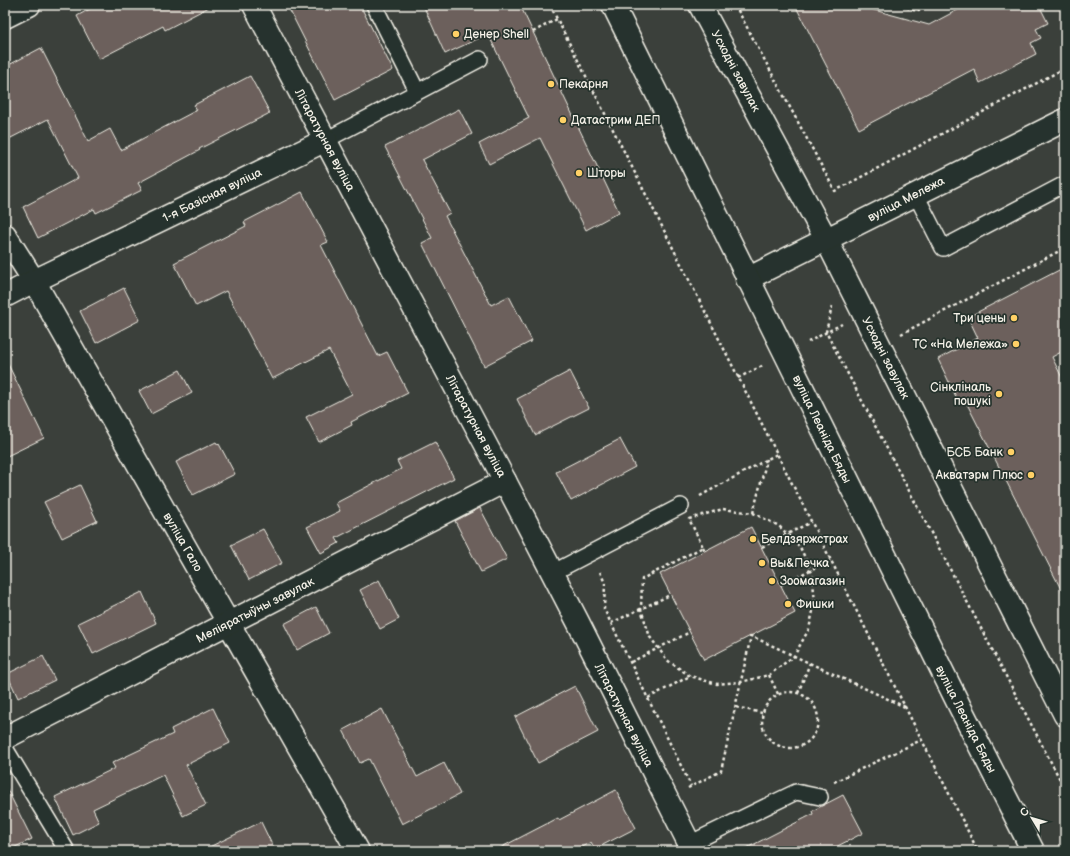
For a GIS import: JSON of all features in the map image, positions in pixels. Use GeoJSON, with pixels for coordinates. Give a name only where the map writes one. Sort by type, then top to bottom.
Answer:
{"type":"FeatureCollection","features":[{"type":"Feature","properties":{"kind":"street"},"geometry":{"type":"LineString","coordinates":[[5,17],[29,5]]}},
{"type":"Feature","properties":{"kind":"street","name":"Літаратурная вуліца"},"geometry":{"type":"LineString","coordinates":[[254,5],[552,573],[666,798],[685,849]]}},
{"type":"Feature","properties":{"kind":"street","name":"вуліца Леаніда Бяды"},"geometry":{"type":"LineString","coordinates":[[613,5],[747,279],[1033,851]]}},
{"type":"Feature","properties":{"kind":"street","name":"Усходні завулак"},"geometry":{"type":"LineString","coordinates":[[700,5],[826,239],[1063,704]]}},
{"type":"Feature","properties":{"kind":"street","name":"вуліца Мележа"},"geometry":{"type":"LineString","coordinates":[[747,279],[1065,120]]}},
{"type":"Feature","properties":{"kind":"street","name":"1-я Базісная вуліца"},"geometry":{"type":"LineString","coordinates":[[5,296],[326,140]]}},
{"type":"Feature","properties":{"kind":"street","name":"вуліца Гало"},"geometry":{"type":"LineString","coordinates":[[5,235],[34,281],[358,851]]}},
{"type":"Feature","properties":{"kind":"street","name":"Меліяратыўны завулак"},"geometry":{"type":"LineString","coordinates":[[5,738],[505,481]]}},
{"type":"Feature","properties":{"kind":"lane"},"geometry":{"type":"LineString","coordinates":[[374,5],[417,91]]}},
{"type":"Feature","properties":{"kind":"lane","name":"1-я Базісная вуліца"},"geometry":{"type":"LineString","coordinates":[[326,140],[480,59]]}},
{"type":"Feature","properties":{"kind":"lane"},"geometry":{"type":"LineString","coordinates":[[916,195],[943,248],[1065,184]]}},
{"type":"Feature","properties":{"kind":"lane"},"geometry":{"type":"LineString","coordinates":[[552,573],[681,506]]}},
{"type":"Feature","properties":{"kind":"lane"},"geometry":{"type":"LineString","coordinates":[[5,748],[67,851]]}},
{"type":"Feature","properties":{"kind":"lane"},"geometry":{"type":"LineString","coordinates":[[685,849],[796,792],[814,796]]}},
{"type":"Feature","properties":{"kind":"path"},"geometry":{"type":"LineString","coordinates":[[550,5],[978,851]]}},
{"type":"Feature","properties":{"kind":"path"},"geometry":{"type":"LineString","coordinates":[[735,5],[835,191],[1065,68]]}},
{"type":"Feature","properties":{"kind":"path"},"geometry":{"type":"LineString","coordinates":[[901,5],[916,11],[927,5]]}},
{"type":"Feature","properties":{"kind":"path"},"geometry":{"type":"LineString","coordinates":[[533,32],[558,19]]}},
{"type":"Feature","properties":{"kind":"path"},"geometry":{"type":"LineString","coordinates":[[897,328],[900,335],[1065,248]]}},
{"type":"Feature","properties":{"kind":"path"},"geometry":{"type":"LineString","coordinates":[[833,304],[826,332],[1065,789]]}},
{"type":"Feature","properties":{"kind":"path"},"geometry":{"type":"LineString","coordinates":[[826,332],[864,313]]}},
{"type":"Feature","properties":{"kind":"path"},"geometry":{"type":"LineString","coordinates":[[681,506],[776,454]]}},
{"type":"Feature","properties":{"kind":"path"},"geometry":{"type":"LineString","coordinates":[[753,513],[767,459]]}},
{"type":"Feature","properties":{"kind":"path"},"geometry":{"type":"LineString","coordinates":[[703,547],[642,579],[641,609],[650,637],[667,660],[690,676],[717,684],[741,682],[769,675],[794,656],[809,629],[815,602],[812,573],[800,547],[779,526],[753,513],[723,510],[689,519],[703,547],[705,551]]}},
{"type":"Feature","properties":{"kind":"path"},"geometry":{"type":"LineString","coordinates":[[762,548],[811,522]]}},
{"type":"Feature","properties":{"kind":"path"},"geometry":{"type":"LineString","coordinates":[[592,553],[605,583],[604,609],[691,786]]}},
{"type":"Feature","properties":{"kind":"path"},"geometry":{"type":"LineString","coordinates":[[781,585],[830,560]]}},
{"type":"Feature","properties":{"kind":"path"},"geometry":{"type":"LineString","coordinates":[[611,623],[670,595]]}},
{"type":"Feature","properties":{"kind":"path"},"geometry":{"type":"LineString","coordinates":[[631,662],[690,632]]}},
{"type":"Feature","properties":{"kind":"path"},"geometry":{"type":"LineString","coordinates":[[666,798],[721,771],[751,636],[904,707]]}},
{"type":"Feature","properties":{"kind":"path"},"geometry":{"type":"LineString","coordinates":[[798,693],[810,663]]}},
{"type":"Feature","properties":{"kind":"path"},"geometry":{"type":"LineString","coordinates":[[769,675],[778,695]]}},
{"type":"Feature","properties":{"kind":"path"},"geometry":{"type":"LineString","coordinates":[[648,698],[690,676]]}},
{"type":"Feature","properties":{"kind":"path"},"geometry":{"type":"LineString","coordinates":[[790,692],[798,693],[807,697],[818,713],[816,732],[811,740],[803,746],[794,749],[776,745],[768,739],[763,731],[761,722],[762,713],[766,704],[772,697],[778,695],[790,692]]}},
{"type":"Feature","properties":{"kind":"path"},"geometry":{"type":"LineString","coordinates":[[736,707],[762,713]]}},
{"type":"Feature","properties":{"kind":"path"},"geometry":{"type":"LineString","coordinates":[[814,796],[922,740]]}},
{"type":"Feature","properties":{"kind":"building"},"geometry":{"type":"Polygon","coordinates":[[[97,5],[213,5],[165,30],[163,26],[99,59],[77,16],[97,5]]]}},
{"type":"Feature","properties":{"kind":"building"},"geometry":{"type":"Polygon","coordinates":[[[287,5],[360,5],[393,70],[335,100],[287,5]]]}},
{"type":"Feature","properties":{"kind":"building"},"geometry":{"type":"Polygon","coordinates":[[[423,5],[520,5],[619,212],[586,230],[540,138],[489,164],[479,144],[529,118],[488,34],[445,54],[423,5]]]}},
{"type":"Feature","properties":{"kind":"building"},"geometry":{"type":"Polygon","coordinates":[[[795,5],[856,5],[929,25],[967,5],[1039,5],[1048,23],[1036,29],[1041,38],[1031,43],[1036,54],[980,83],[974,69],[859,129],[795,5]]]}},
{"type":"Feature","properties":{"kind":"building"},"geometry":{"type":"Polygon","coordinates":[[[41,48],[88,141],[110,129],[121,150],[197,110],[194,105],[250,76],[270,113],[199,149],[200,150],[138,183],[142,190],[96,213],[94,209],[38,238],[23,207],[78,178],[48,119],[5,141],[5,67],[41,48]]]}},
{"type":"Feature","properties":{"kind":"building"},"geometry":{"type":"Polygon","coordinates":[[[459,109],[472,134],[422,160],[450,213],[445,216],[491,305],[509,296],[532,341],[484,366],[422,243],[432,238],[385,147],[459,109]]]}},
{"type":"Feature","properties":{"kind":"building"},"geometry":{"type":"Polygon","coordinates":[[[302,192],[328,242],[321,245],[378,356],[387,352],[408,393],[351,422],[352,425],[319,442],[306,417],[352,394],[329,350],[272,379],[226,291],[196,306],[174,263],[246,226],[244,222],[302,192]]]}},
{"type":"Feature","properties":{"kind":"building"},"geometry":{"type":"Polygon","coordinates":[[[1065,267],[1065,350],[1052,357],[1065,384],[1065,597],[965,400],[959,403],[938,359],[978,338],[968,317],[1065,267]]]}},
{"type":"Feature","properties":{"kind":"building"},"geometry":{"type":"Polygon","coordinates":[[[124,288],[140,320],[96,343],[80,311],[124,288]]]}},
{"type":"Feature","properties":{"kind":"building"},"geometry":{"type":"Polygon","coordinates":[[[5,358],[44,438],[5,457],[5,358]]]}},
{"type":"Feature","properties":{"kind":"building"},"geometry":{"type":"Polygon","coordinates":[[[180,370],[192,393],[151,414],[139,391],[180,370]]]}},
{"type":"Feature","properties":{"kind":"building"},"geometry":{"type":"Polygon","coordinates":[[[570,371],[589,408],[535,435],[517,399],[570,371]]]}},
{"type":"Feature","properties":{"kind":"building"},"geometry":{"type":"Polygon","coordinates":[[[620,439],[635,467],[571,501],[556,472],[620,439]]]}},
{"type":"Feature","properties":{"kind":"building"},"geometry":{"type":"Polygon","coordinates":[[[216,442],[218,445],[219,444],[235,474],[193,495],[176,462],[216,442]]]}},
{"type":"Feature","properties":{"kind":"building"},"geometry":{"type":"Polygon","coordinates":[[[435,442],[454,478],[336,538],[339,543],[321,553],[307,527],[340,511],[336,503],[401,469],[397,461],[435,442]]]}},
{"type":"Feature","properties":{"kind":"building"},"geometry":{"type":"Polygon","coordinates":[[[80,485],[97,521],[62,538],[44,502],[80,485]]]}},
{"type":"Feature","properties":{"kind":"building"},"geometry":{"type":"Polygon","coordinates":[[[480,508],[507,559],[481,572],[455,521],[480,508]]]}},
{"type":"Feature","properties":{"kind":"building"},"geometry":{"type":"Polygon","coordinates":[[[751,527],[795,613],[704,660],[660,574],[751,527]]]}},
{"type":"Feature","properties":{"kind":"building"},"geometry":{"type":"Polygon","coordinates":[[[263,529],[282,563],[249,580],[231,545],[263,529]]]}},
{"type":"Feature","properties":{"kind":"building"},"geometry":{"type":"Polygon","coordinates":[[[379,580],[399,619],[380,629],[360,590],[379,580]]]}},
{"type":"Feature","properties":{"kind":"building"},"geometry":{"type":"Polygon","coordinates":[[[142,592],[156,623],[93,654],[78,623],[142,592]]]}},
{"type":"Feature","properties":{"kind":"building"},"geometry":{"type":"Polygon","coordinates":[[[316,607],[329,633],[297,650],[284,624],[316,607]]]}},
{"type":"Feature","properties":{"kind":"building"},"geometry":{"type":"Polygon","coordinates":[[[43,656],[55,680],[18,698],[7,674],[43,656]]]}},
{"type":"Feature","properties":{"kind":"building"},"geometry":{"type":"Polygon","coordinates":[[[575,686],[598,732],[538,763],[515,717],[575,686]]]}},
{"type":"Feature","properties":{"kind":"building"},"geometry":{"type":"Polygon","coordinates":[[[213,708],[230,743],[186,765],[206,805],[183,816],[163,775],[93,809],[99,822],[73,835],[55,797],[115,768],[112,763],[173,734],[171,729],[213,708]]]}},
{"type":"Feature","properties":{"kind":"building"},"geometry":{"type":"Polygon","coordinates":[[[382,709],[417,777],[444,763],[460,794],[402,824],[369,759],[360,763],[343,730],[382,709]]]}},
{"type":"Feature","properties":{"kind":"building"},"geometry":{"type":"Polygon","coordinates":[[[5,785],[32,839],[7,851],[5,851],[5,785]]]}},
{"type":"Feature","properties":{"kind":"building"},"geometry":{"type":"Polygon","coordinates":[[[616,790],[636,828],[595,849],[591,842],[574,851],[494,851],[558,818],[559,820],[616,790]]]}},
{"type":"Feature","properties":{"kind":"building"},"geometry":{"type":"Polygon","coordinates":[[[843,795],[863,833],[828,851],[741,851],[813,814],[812,811],[843,795]]]}},
{"type":"Feature","properties":{"kind":"building"},"geometry":{"type":"Polygon","coordinates":[[[261,822],[275,851],[201,851],[261,822]]]}},
{"type":"Feature","properties":{"kind":"place","name":"Денер Shell"},"geometry":{"type":"Point","coordinates":[456,34]}},
{"type":"Feature","properties":{"kind":"place","name":"Пекарня"},"geometry":{"type":"Point","coordinates":[551,84]}},
{"type":"Feature","properties":{"kind":"place","name":"Датастрим ДЕП"},"geometry":{"type":"Point","coordinates":[563,120]}},
{"type":"Feature","properties":{"kind":"place","name":"Шторы"},"geometry":{"type":"Point","coordinates":[579,173]}},
{"type":"Feature","properties":{"kind":"place","name":"Три цены"},"geometry":{"type":"Point","coordinates":[1014,318]}},
{"type":"Feature","properties":{"kind":"place","name":"ТС «На Мележа»"},"geometry":{"type":"Point","coordinates":[1016,344]}},
{"type":"Feature","properties":{"kind":"place","name":"Сінкліналь пошукі"},"geometry":{"type":"Point","coordinates":[999,394]}},
{"type":"Feature","properties":{"kind":"place","name":"БСБ Банк"},"geometry":{"type":"Point","coordinates":[1011,452]}},
{"type":"Feature","properties":{"kind":"place","name":"Акватэрм Плюс"},"geometry":{"type":"Point","coordinates":[1031,475]}},
{"type":"Feature","properties":{"kind":"place","name":"Белдзяржстрах"},"geometry":{"type":"Point","coordinates":[753,539]}},
{"type":"Feature","properties":{"kind":"place","name":"Вы&Печка"},"geometry":{"type":"Point","coordinates":[762,563]}},
{"type":"Feature","properties":{"kind":"place","name":"Зоомагазин"},"geometry":{"type":"Point","coordinates":[772,581]}},
{"type":"Feature","properties":{"kind":"place","name":"Фишки"},"geometry":{"type":"Point","coordinates":[788,604]}}]}
